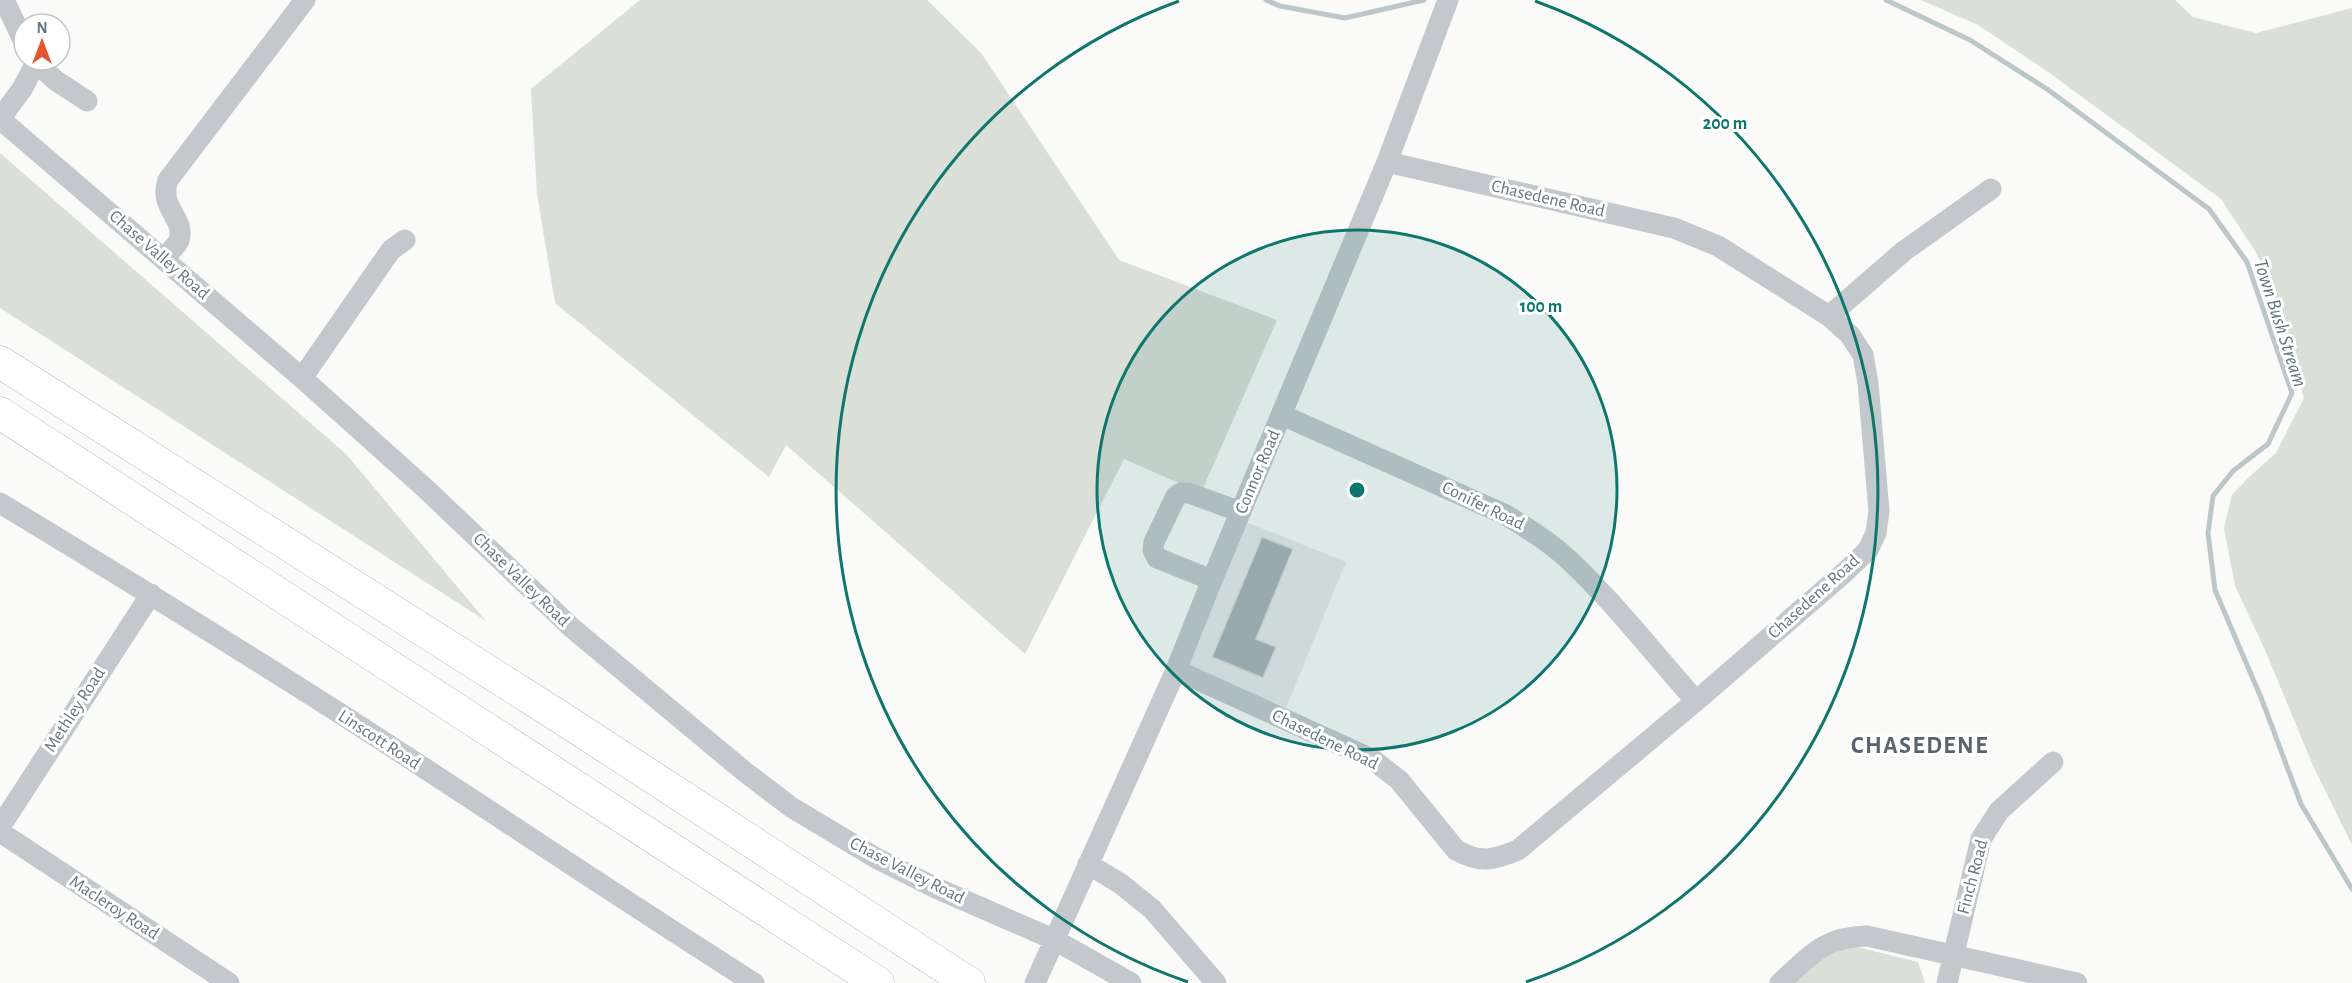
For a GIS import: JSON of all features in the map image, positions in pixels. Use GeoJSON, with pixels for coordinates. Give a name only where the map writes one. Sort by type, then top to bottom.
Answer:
{"type":"FeatureCollection","features":[{"type":"Feature","properties":{"kind":"highway"},"geometry":{"type":"LineString","coordinates":[[0,362],[560,717],[969,983]]}},
{"type":"Feature","properties":{"kind":"highway"},"geometry":{"type":"LineString","coordinates":[[0,413],[878,983]]}},
{"type":"Feature","properties":{"kind":"street"},"geometry":{"type":"LineString","coordinates":[[4,0],[12,17]]}},
{"type":"Feature","properties":{"kind":"street"},"geometry":{"type":"LineString","coordinates":[[164,259],[178,241],[180,232],[177,221],[165,200],[168,180],[304,0]]}},
{"type":"Feature","properties":{"kind":"street","name":"Connor Road"},"geometry":{"type":"LineString","coordinates":[[1053,939],[1176,670],[1387,162],[1445,8]]}},
{"type":"Feature","properties":{"kind":"street"},"geometry":{"type":"LineString","coordinates":[[0,119],[22,89],[30,72]]}},
{"type":"Feature","properties":{"kind":"street"},"geometry":{"type":"LineString","coordinates":[[46,72],[87,101]]}},
{"type":"Feature","properties":{"kind":"street","name":"Chase Valley Road"},"geometry":{"type":"LineString","coordinates":[[0,119],[302,378],[426,489],[572,628],[790,807],[839,837],[926,883],[1053,939],[1131,983]]}},
{"type":"Feature","properties":{"kind":"street","name":"Chasedene Road"},"geometry":{"type":"LineString","coordinates":[[1176,670],[1372,759],[1399,780],[1456,850],[1467,857],[1480,860],[1496,858],[1518,850],[1696,701],[1845,572],[1868,550],[1876,533],[1879,511],[1868,383],[1863,355],[1850,334],[1829,316],[1718,246],[1674,228],[1387,162]]}},
{"type":"Feature","properties":{"kind":"street"},"geometry":{"type":"LineString","coordinates":[[1829,316],[1904,251],[1991,189]]}},
{"type":"Feature","properties":{"kind":"street"},"geometry":{"type":"LineString","coordinates":[[302,378],[391,250],[405,240]]}},
{"type":"Feature","properties":{"kind":"street","name":"Conifer Road"},"geometry":{"type":"LineString","coordinates":[[1282,415],[1504,514],[1538,534],[1568,560],[1611,605],[1696,701]]}},
{"type":"Feature","properties":{"kind":"street"},"geometry":{"type":"LineString","coordinates":[[1212,580],[1157,558],[1153,550],[1154,542],[1176,496],[1181,493],[1189,493],[1241,512]]}},
{"type":"Feature","properties":{"kind":"street","name":"Linscott Road"},"geometry":{"type":"LineString","coordinates":[[0,503],[151,594],[754,983]]}},
{"type":"Feature","properties":{"kind":"street","name":"Methley Road"},"geometry":{"type":"LineString","coordinates":[[0,827],[151,594]]}},
{"type":"Feature","properties":{"kind":"street","name":"Finch Road"},"geometry":{"type":"LineString","coordinates":[[1947,983],[1975,857],[1988,826],[1999,811],[2053,762]]}},
{"type":"Feature","properties":{"kind":"street","name":"Macleroy Road"},"geometry":{"type":"LineString","coordinates":[[0,832],[227,982]]}},
{"type":"Feature","properties":{"kind":"street"},"geometry":{"type":"LineString","coordinates":[[1088,864],[1121,884],[1152,909],[1216,983]]}},
{"type":"Feature","properties":{"kind":"street"},"geometry":{"type":"LineString","coordinates":[[1780,983],[1823,945],[1848,937],[1867,936],[2077,983]]}},
{"type":"Feature","properties":{"kind":"street"},"geometry":{"type":"LineString","coordinates":[[1035,983],[1053,939]]}},
{"type":"Feature","properties":{"kind":"shaded area"},"geometry":{"type":"Polygon","coordinates":[[[640,0],[927,0],[981,53],[1119,260],[1277,320],[1201,493],[1124,459],[1025,654],[786,445],[769,477],[555,303],[537,194],[531,89],[640,0]]]}},
{"type":"Feature","properties":{"kind":"shaded area"},"geometry":{"type":"Polygon","coordinates":[[[1921,0],[2175,0],[2193,17],[2256,33],[2352,8],[2352,845],[2314,768],[2265,650],[2235,586],[2224,528],[2232,495],[2276,453],[2304,398],[2257,254],[2221,199],[2051,74],[1978,25],[1921,0]]]}},
{"type":"Feature","properties":{"kind":"shaded area"},"geometry":{"type":"Polygon","coordinates":[[[0,153],[346,454],[486,621],[0,308],[0,153]]]}},
{"type":"Feature","properties":{"kind":"shaded area"},"geometry":{"type":"Polygon","coordinates":[[[1246,522],[1346,562],[1286,708],[1186,668],[1246,522]]]}},
{"type":"Feature","properties":{"kind":"shaded area"},"geometry":{"type":"Polygon","coordinates":[[[1841,943],[1918,962],[1925,983],[1788,983],[1841,943]]]}},
{"type":"Feature","properties":{"kind":"building"},"geometry":{"type":"Polygon","coordinates":[[[1262,537],[1293,549],[1256,639],[1276,647],[1263,678],[1212,657],[1262,537]]]}},
{"type":"Feature","properties":{"kind":"waterway","name":"Town Bush Stream"},"geometry":{"type":"LineString","coordinates":[[1266,0],[1280,6],[1345,18],[1424,0]]}},
{"type":"Feature","properties":{"kind":"waterway","name":"Town Bush Stream"},"geometry":{"type":"LineString","coordinates":[[1886,0],[1970,40],[2047,89],[2209,209],[2247,262],[2292,393],[2268,444],[2233,471],[2213,496],[2208,533],[2215,590],[2262,700],[2301,804],[2352,889]]}},
{"type":"Feature","properties":{"kind":"district","name":"CHASEDENE"},"geometry":{"type":"Point","coordinates":[1920,746]}}]}
